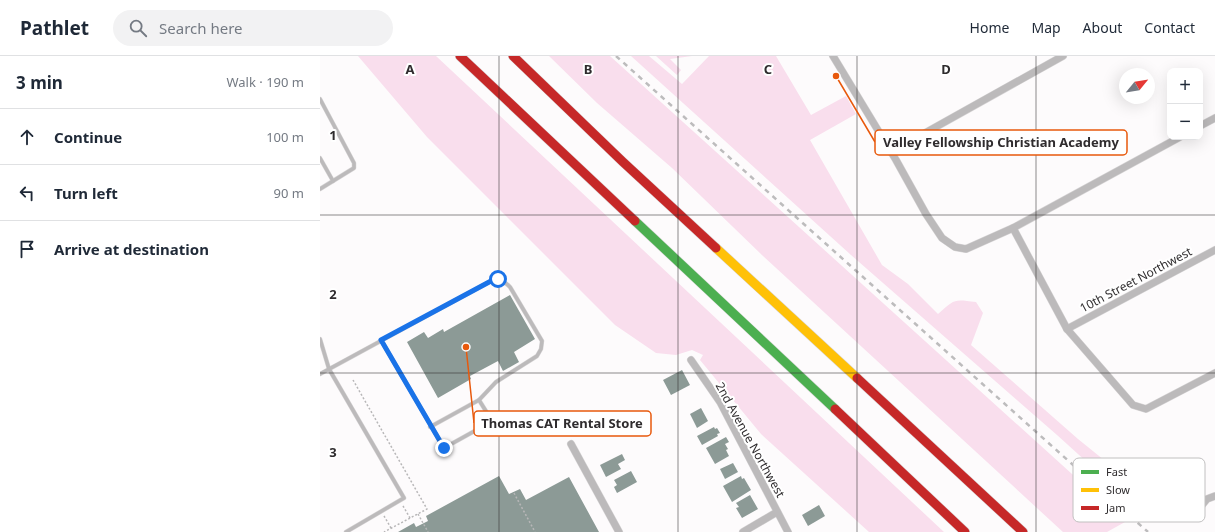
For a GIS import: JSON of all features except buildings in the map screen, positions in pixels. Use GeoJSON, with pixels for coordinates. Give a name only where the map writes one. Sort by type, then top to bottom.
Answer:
{"type":"FeatureCollection","features":[{"type":"Feature","properties":{"kind":"highway"},"geometry":{"type":"LineString","coordinates":[[460,56],[965,532]]}},
{"type":"Feature","properties":{"kind":"highway"},"geometry":{"type":"LineString","coordinates":[[513,56],[662,197],[1023,532]]}},
{"type":"Feature","properties":{"kind":"street"},"geometry":{"type":"LineString","coordinates":[[833,56],[930,220],[942,238],[955,247],[966,249],[1013,228],[1174,140]]}},
{"type":"Feature","properties":{"kind":"street"},"geometry":{"type":"LineString","coordinates":[[891,152],[1063,56]]}},
{"type":"Feature","properties":{"kind":"street"},"geometry":{"type":"LineString","coordinates":[[1203,124],[1215,118]]}},
{"type":"Feature","properties":{"kind":"street"},"geometry":{"type":"LineString","coordinates":[[1013,228],[1067,330],[1133,405],[1146,409],[1215,373]]}},
{"type":"Feature","properties":{"kind":"street","name":"10th Street Northwest"},"geometry":{"type":"LineString","coordinates":[[1067,330],[1215,250]]}},
{"type":"Feature","properties":{"kind":"street","name":"2nd Avenue Northwest"},"geometry":{"type":"LineString","coordinates":[[691,360],[720,402],[788,532]]}},
{"type":"Feature","properties":{"kind":"street"},"geometry":{"type":"LineString","coordinates":[[571,444],[619,532]]}},
{"type":"Feature","properties":{"kind":"street"},"geometry":{"type":"LineString","coordinates":[[1205,501],[1215,496]]}},
{"type":"Feature","properties":{"kind":"street"},"geometry":{"type":"LineString","coordinates":[[742,532],[777,512]]}},
{"type":"Feature","properties":{"kind":"lane"},"geometry":{"type":"LineString","coordinates":[[320,100],[354,163],[354,168],[351,171],[320,189]]}},
{"type":"Feature","properties":{"kind":"lane"},"geometry":{"type":"LineString","coordinates":[[320,158],[333,181]]}},
{"type":"Feature","properties":{"kind":"lane"},"geometry":{"type":"LineString","coordinates":[[320,374],[491,281],[498,279],[504,281],[510,287],[542,341],[541,349],[537,356],[496,382],[479,400],[430,427]]}},
{"type":"Feature","properties":{"kind":"lane"},"geometry":{"type":"LineString","coordinates":[[381,340],[441,446],[446,447],[489,423],[489,416],[479,400]]}},
{"type":"Feature","properties":{"kind":"lane"},"geometry":{"type":"LineString","coordinates":[[321,342],[329,369],[404,498],[346,532]]}},
{"type":"Feature","properties":{"kind":"path"},"geometry":{"type":"LineString","coordinates":[[353,380],[427,509],[385,532]]}},
{"type":"Feature","properties":{"kind":"path"},"geometry":{"type":"LineString","coordinates":[[514,494],[535,532]]}},
{"type":"Feature","properties":{"kind":"path"},"geometry":{"type":"LineString","coordinates":[[400,500],[410,518]]}},
{"type":"Feature","properties":{"kind":"path"},"geometry":{"type":"LineString","coordinates":[[381,512],[391,528]]}},
{"type":"Feature","properties":{"kind":"path"},"geometry":{"type":"LineString","coordinates":[[418,514],[428,532]]}},
{"type":"Feature","properties":{"kind":"shaded area"},"geometry":{"type":"Polygon","coordinates":[[[358,56],[436,56],[944,532],[869,532],[761,434],[700,360],[703,355],[692,350],[676,355],[656,353],[615,325],[427,137],[358,56]]]}},
{"type":"Feature","properties":{"kind":"shaded area"},"geometry":{"type":"Polygon","coordinates":[[[549,56],[610,56],[1073,475],[1073,522],[1125,522],[1107,532],[1063,532],[763,256],[672,168],[597,103],[549,56]]]}},
{"type":"Feature","properties":{"kind":"shaded area"},"geometry":{"type":"Polygon","coordinates":[[[631,56],[649,56],[682,84],[709,56],[776,56],[811,115],[846,96],[856,114],[810,140],[882,265],[908,284],[938,314],[955,301],[963,300],[976,302],[983,313],[971,345],[1102,458],[1082,458],[851,255],[631,56]]]}},
{"type":"Feature","properties":{"kind":"shaded area"},"geometry":{"type":"Polygon","coordinates":[[[656,56],[692,56],[670,59],[681,70],[677,75],[656,56]]]}},
{"type":"Feature","properties":{"kind":"railway"},"geometry":{"type":"LineString","coordinates":[[616,56],[1073,465]]}},
{"type":"Feature","properties":{"kind":"railway"},"geometry":{"type":"LineString","coordinates":[[1137,522],[1148,532]]}},
{"type":"Feature","properties":{"kind":"traffic: fast"},"geometry":{"type":"LineString","coordinates":[[635,221],[835,409]]}},
{"type":"Feature","properties":{"kind":"traffic: slow"},"geometry":{"type":"LineString","coordinates":[[716,248],[857,378]]}},
{"type":"Feature","properties":{"kind":"traffic: jam"},"geometry":{"type":"LineString","coordinates":[[460,56],[635,221]]}},
{"type":"Feature","properties":{"kind":"traffic: jam"},"geometry":{"type":"LineString","coordinates":[[513,56],[623,162],[716,248]]}},
{"type":"Feature","properties":{"kind":"traffic: jam"},"geometry":{"type":"LineString","coordinates":[[857,378],[1023,532]]}},
{"type":"Feature","properties":{"kind":"traffic: jam"},"geometry":{"type":"LineString","coordinates":[[835,409],[965,532]]}},
{"type":"Feature","properties":{"kind":"place","name":"Valley Fellowship Christian Academy"},"geometry":{"type":"Point","coordinates":[836,76]}},
{"type":"Feature","properties":{"kind":"place","name":"Thomas CAT Rental Store"},"geometry":{"type":"Point","coordinates":[466,347]}},
{"type":"Feature","properties":{"kind":"route"},"geometry":{"type":"LineString","coordinates":[[444,448],[441,446],[381,340],[491,281],[498,279]]}}]}
